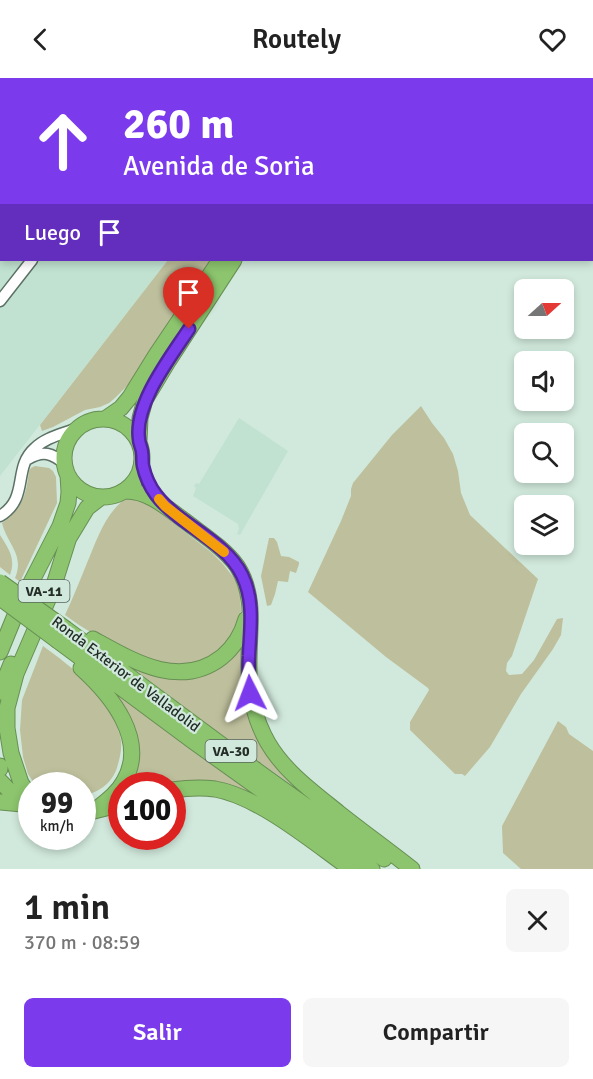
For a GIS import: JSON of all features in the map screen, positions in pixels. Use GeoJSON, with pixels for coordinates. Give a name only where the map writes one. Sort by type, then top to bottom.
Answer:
{"type":"FeatureCollection","features":[{"type":"Feature","properties":{"kind":"highway"},"geometry":{"type":"LineString","coordinates":[[105,419],[121,408],[130,397],[219,261]]}},
{"type":"Feature","properties":{"kind":"highway"},"geometry":{"type":"LineString","coordinates":[[66,470],[81,491],[100,498],[109,498],[126,491],[136,480],[142,463],[139,441],[140,418],[145,400],[233,261]]}},
{"type":"Feature","properties":{"kind":"highway"},"geometry":{"type":"LineString","coordinates":[[77,429],[95,419],[105,419],[122,424],[131,430],[139,441]]}},
{"type":"Feature","properties":{"kind":"highway","name":"VA-11"},"geometry":{"type":"LineString","coordinates":[[0,652],[18,608],[60,526],[68,503],[69,492],[64,455],[71,435],[77,429]]}},
{"type":"Feature","properties":{"kind":"highway"},"geometry":{"type":"LineString","coordinates":[[142,463],[153,491],[165,506]]}},
{"type":"Feature","properties":{"kind":"highway"},"geometry":{"type":"LineString","coordinates":[[126,491],[146,495],[165,506],[230,558],[242,575],[249,598],[251,616],[250,693],[261,729],[273,750],[302,783],[412,869]]}},
{"type":"Feature","properties":{"kind":"highway","name":"VA-11"},"geometry":{"type":"LineString","coordinates":[[0,692],[70,534],[87,508],[100,498]]}},
{"type":"Feature","properties":{"kind":"highway"},"geometry":{"type":"LineString","coordinates":[[18,774],[11,753],[7,708],[16,674],[53,588],[70,534]]}},
{"type":"Feature","properties":{"kind":"highway","name":"Ronda Exterior de Valladolid"},"geometry":{"type":"LineString","coordinates":[[0,582],[185,735],[372,869]]}},
{"type":"Feature","properties":{"kind":"highway","name":"Ronda Exterior de Valladolid"},"geometry":{"type":"LineString","coordinates":[[0,598],[62,635],[399,869]]}},
{"type":"Feature","properties":{"kind":"highway"},"geometry":{"type":"LineString","coordinates":[[96,807],[111,798],[124,782],[131,765],[132,747],[127,727],[114,705],[100,686],[67,654],[62,635],[78,631],[127,658],[164,671],[190,673],[214,663],[234,644],[246,622],[249,598]]}},
{"type":"Feature","properties":{"kind":"highway"},"geometry":{"type":"LineString","coordinates":[[0,781],[18,795]]}},
{"type":"Feature","properties":{"kind":"highway"},"geometry":{"type":"LineString","coordinates":[[186,788],[214,789],[241,797],[272,814],[351,869]]}},
{"type":"Feature","properties":{"kind":"highway"},"geometry":{"type":"LineString","coordinates":[[0,802],[18,803]]}},
{"type":"Feature","properties":{"kind":"street"},"geometry":{"type":"LineString","coordinates":[[0,301],[31,261]]}},
{"type":"Feature","properties":{"kind":"street"},"geometry":{"type":"LineString","coordinates":[[0,516],[15,503],[24,464],[36,446],[48,439],[77,429]]}},
{"type":"Feature","properties":{"kind":"street"},"geometry":{"type":"LineString","coordinates":[[24,464],[38,454],[44,453],[56,457],[66,470]]}},
{"type":"Feature","properties":{"kind":"shaded area"},"geometry":{"type":"Polygon","coordinates":[[[0,261],[167,261],[0,476],[0,261]]]}},
{"type":"Feature","properties":{"kind":"shaded area"},"geometry":{"type":"Polygon","coordinates":[[[167,261],[210,261],[135,378],[115,398],[109,403],[85,410],[42,431],[40,425],[167,261]]]}},
{"type":"Feature","properties":{"kind":"shaded area"},"geometry":{"type":"Polygon","coordinates":[[[421,406],[453,454],[461,493],[470,515],[538,579],[512,656],[507,663],[506,671],[509,675],[522,674],[534,660],[557,619],[563,618],[561,635],[553,649],[521,694],[490,747],[465,776],[455,774],[410,730],[410,722],[429,690],[428,688],[386,657],[308,592],[341,521],[351,496],[353,483],[392,435],[421,406]]]}},
{"type":"Feature","properties":{"kind":"shaded area"},"geometry":{"type":"Polygon","coordinates":[[[239,418],[288,451],[240,535],[237,534],[238,524],[193,496],[196,488],[194,486],[196,483],[199,484],[239,418]]]}},
{"type":"Feature","properties":{"kind":"shaded area"},"geometry":{"type":"Polygon","coordinates":[[[35,466],[49,468],[53,471],[56,477],[57,503],[20,582],[15,578],[18,570],[17,556],[2,523],[19,506],[25,494],[29,471],[35,466]]]}},
{"type":"Feature","properties":{"kind":"shaded area"},"geometry":{"type":"Polygon","coordinates":[[[125,499],[140,501],[154,508],[212,553],[234,578],[240,592],[239,621],[229,644],[197,665],[160,664],[108,643],[65,615],[102,528],[125,499]]]}},
{"type":"Feature","properties":{"kind":"shaded area"},"geometry":{"type":"Polygon","coordinates":[[[0,535],[12,559],[10,575],[0,567],[0,535]]]}},
{"type":"Feature","properties":{"kind":"shaded area"},"geometry":{"type":"Polygon","coordinates":[[[269,538],[274,538],[277,542],[281,556],[289,557],[299,564],[296,573],[290,571],[288,582],[278,581],[271,605],[267,606],[261,576],[269,538]]]}},
{"type":"Feature","properties":{"kind":"shaded area"},"geometry":{"type":"Polygon","coordinates":[[[244,633],[249,709],[317,803],[205,723],[117,656],[182,677],[244,633]]]}},
{"type":"Feature","properties":{"kind":"shaded area"},"geometry":{"type":"Polygon","coordinates":[[[43,646],[88,683],[107,706],[120,736],[120,756],[115,772],[108,772],[108,783],[96,791],[96,772],[27,772],[20,730],[22,700],[43,646]]]}},
{"type":"Feature","properties":{"kind":"shaded area"},"geometry":{"type":"Polygon","coordinates":[[[99,681],[269,803],[186,784],[186,772],[133,772],[137,760],[99,681]]]}},
{"type":"Feature","properties":{"kind":"shaded area"},"geometry":{"type":"Polygon","coordinates":[[[558,721],[566,727],[569,734],[593,751],[593,869],[521,869],[503,853],[502,826],[558,721]]]}},
{"type":"Feature","properties":{"kind":"slow traffic"},"geometry":{"type":"LineString","coordinates":[[159,499],[224,552]]}},
{"type":"Feature","properties":{"kind":"route"},"geometry":{"type":"LineString","coordinates":[[189,329],[145,400],[139,434],[142,463],[153,491],[165,506],[224,552],[242,575],[248,591],[251,616],[250,693]]}}]}
